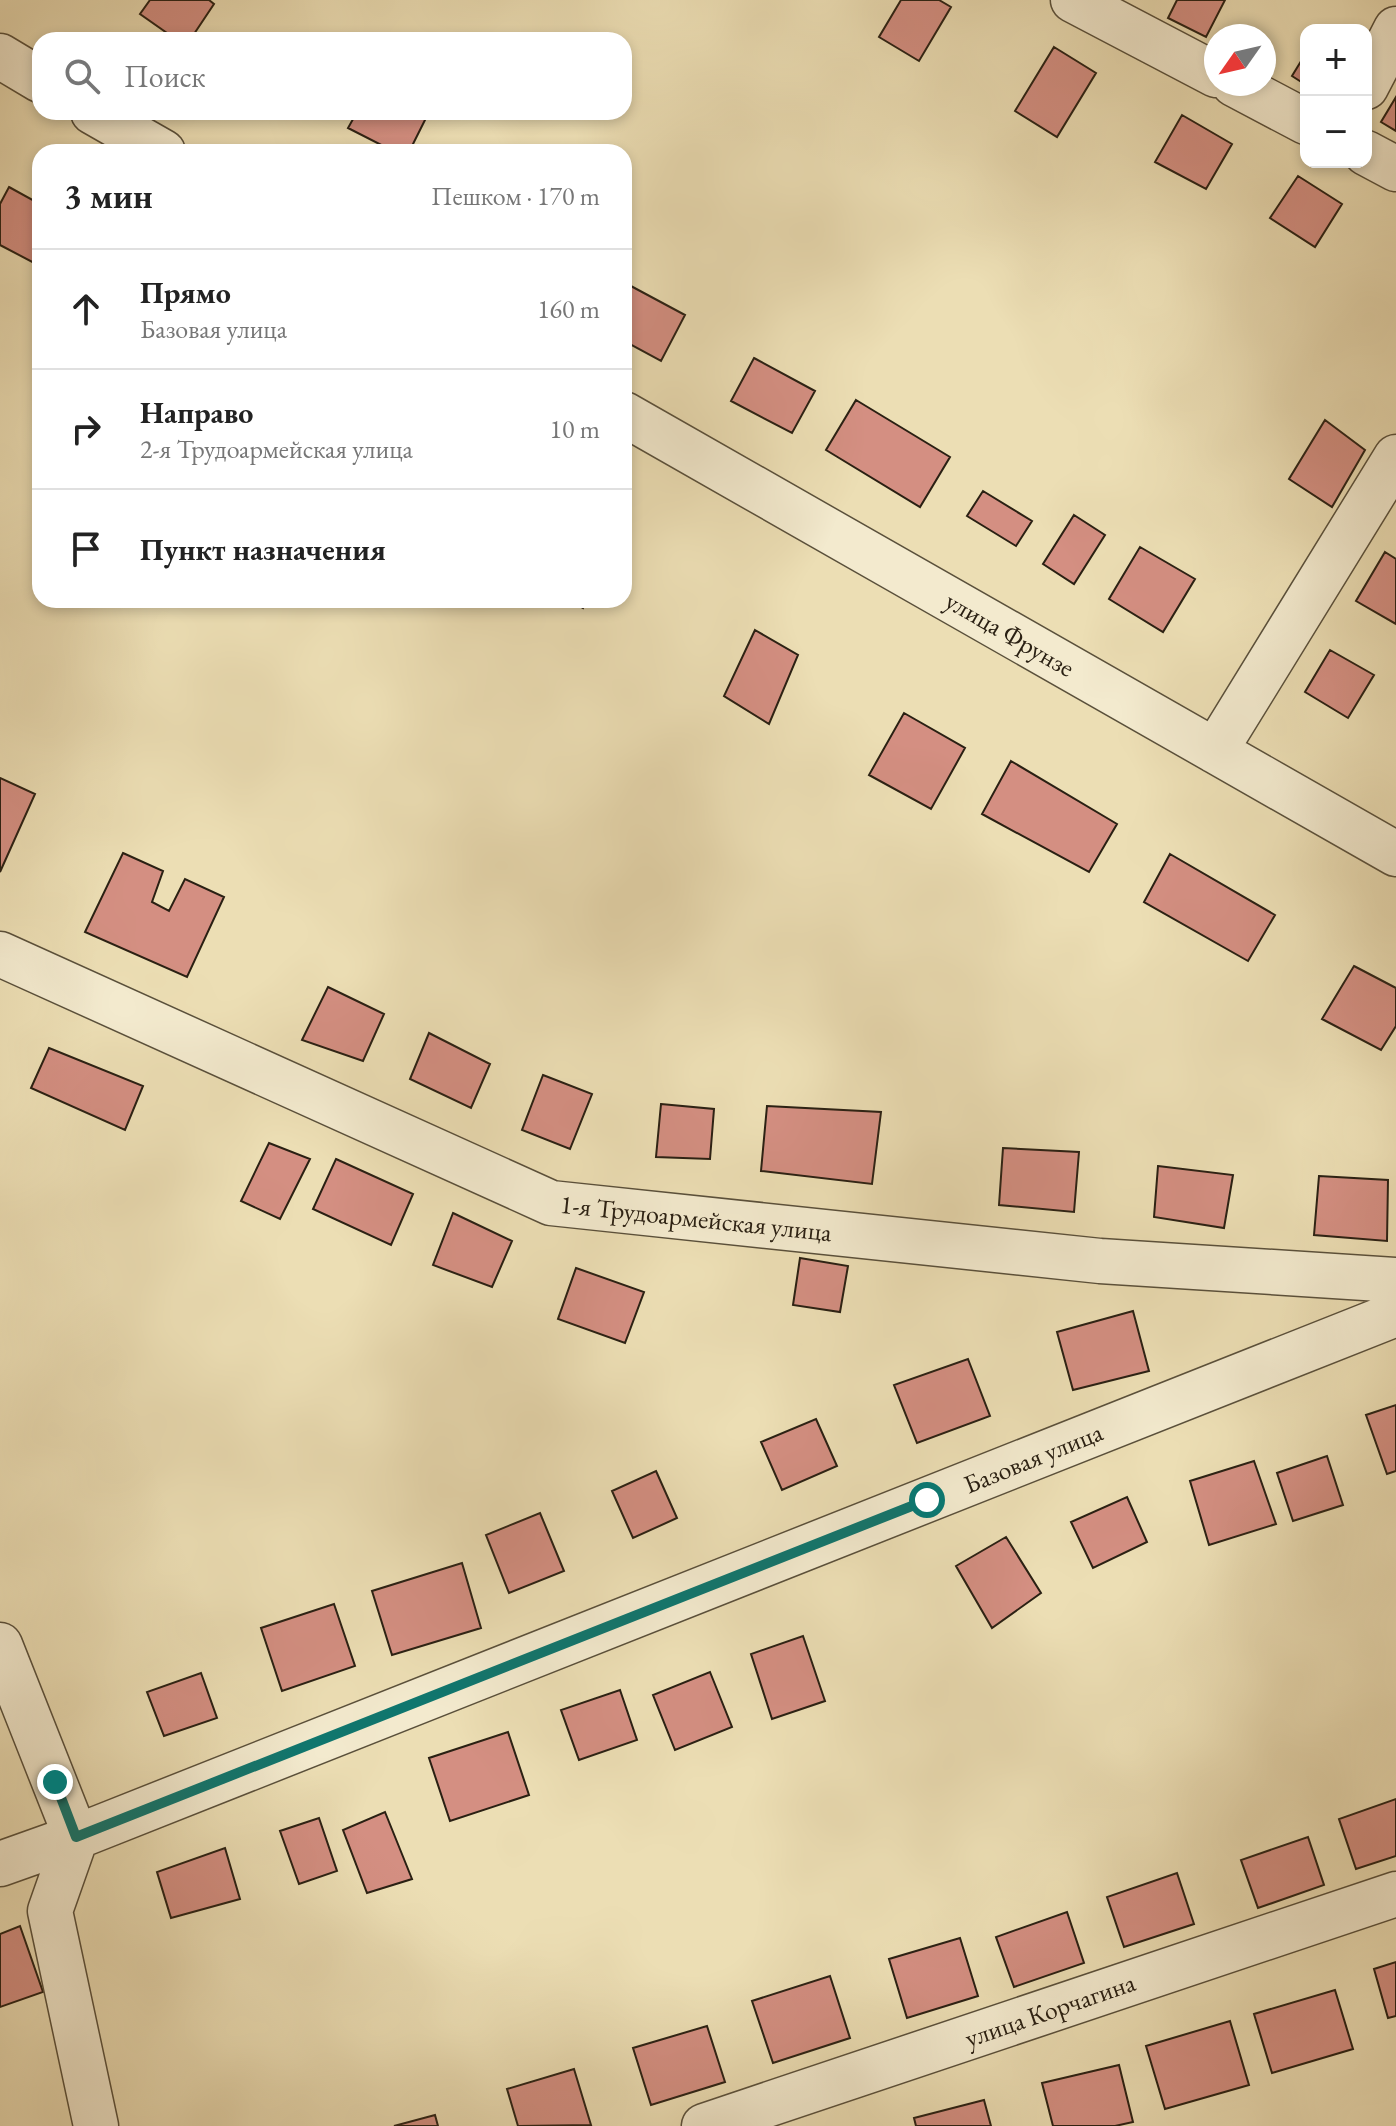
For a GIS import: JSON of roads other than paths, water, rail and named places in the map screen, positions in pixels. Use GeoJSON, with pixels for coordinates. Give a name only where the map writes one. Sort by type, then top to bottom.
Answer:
{"type":"FeatureCollection","features":[{"type":"Feature","properties":{"kind":"street"},"geometry":{"type":"LineString","coordinates":[[1073,0],[1140,16],[1204,66]]}},
{"type":"Feature","properties":{"kind":"street"},"geometry":{"type":"LineString","coordinates":[[1372,75],[1396,29]]}},
{"type":"Feature","properties":{"kind":"street"},"geometry":{"type":"LineString","coordinates":[[0,56],[32,75]]}},
{"type":"Feature","properties":{"kind":"street"},"geometry":{"type":"LineString","coordinates":[[1257,96],[1300,119]]}},
{"type":"Feature","properties":{"kind":"street"},"geometry":{"type":"LineString","coordinates":[[107,120],[149,144]]}},
{"type":"Feature","properties":{"kind":"street"},"geometry":{"type":"LineString","coordinates":[[1372,156],[1396,169]]}},
{"type":"Feature","properties":{"kind":"street","name":"улица Фрунзе"},"geometry":{"type":"LineString","coordinates":[[632,419],[1396,854]]}},
{"type":"Feature","properties":{"kind":"street"},"geometry":{"type":"LineString","coordinates":[[1215,751],[1396,457]]}},
{"type":"Feature","properties":{"kind":"street","name":"1-я Трудоармейская улица"},"geometry":{"type":"LineString","coordinates":[[0,954],[551,1203],[1100,1261],[1396,1280]]}},
{"type":"Feature","properties":{"kind":"street","name":"Базовая улица"},"geometry":{"type":"LineString","coordinates":[[0,1864],[76,1837],[1396,1314]]}},
{"type":"Feature","properties":{"kind":"street"},"geometry":{"type":"LineString","coordinates":[[0,1645],[76,1837],[50,1911],[96,2126]]}},
{"type":"Feature","properties":{"kind":"street","name":"улица Корчагина"},"geometry":{"type":"LineString","coordinates":[[704,2126],[1396,1894]]}}]}
